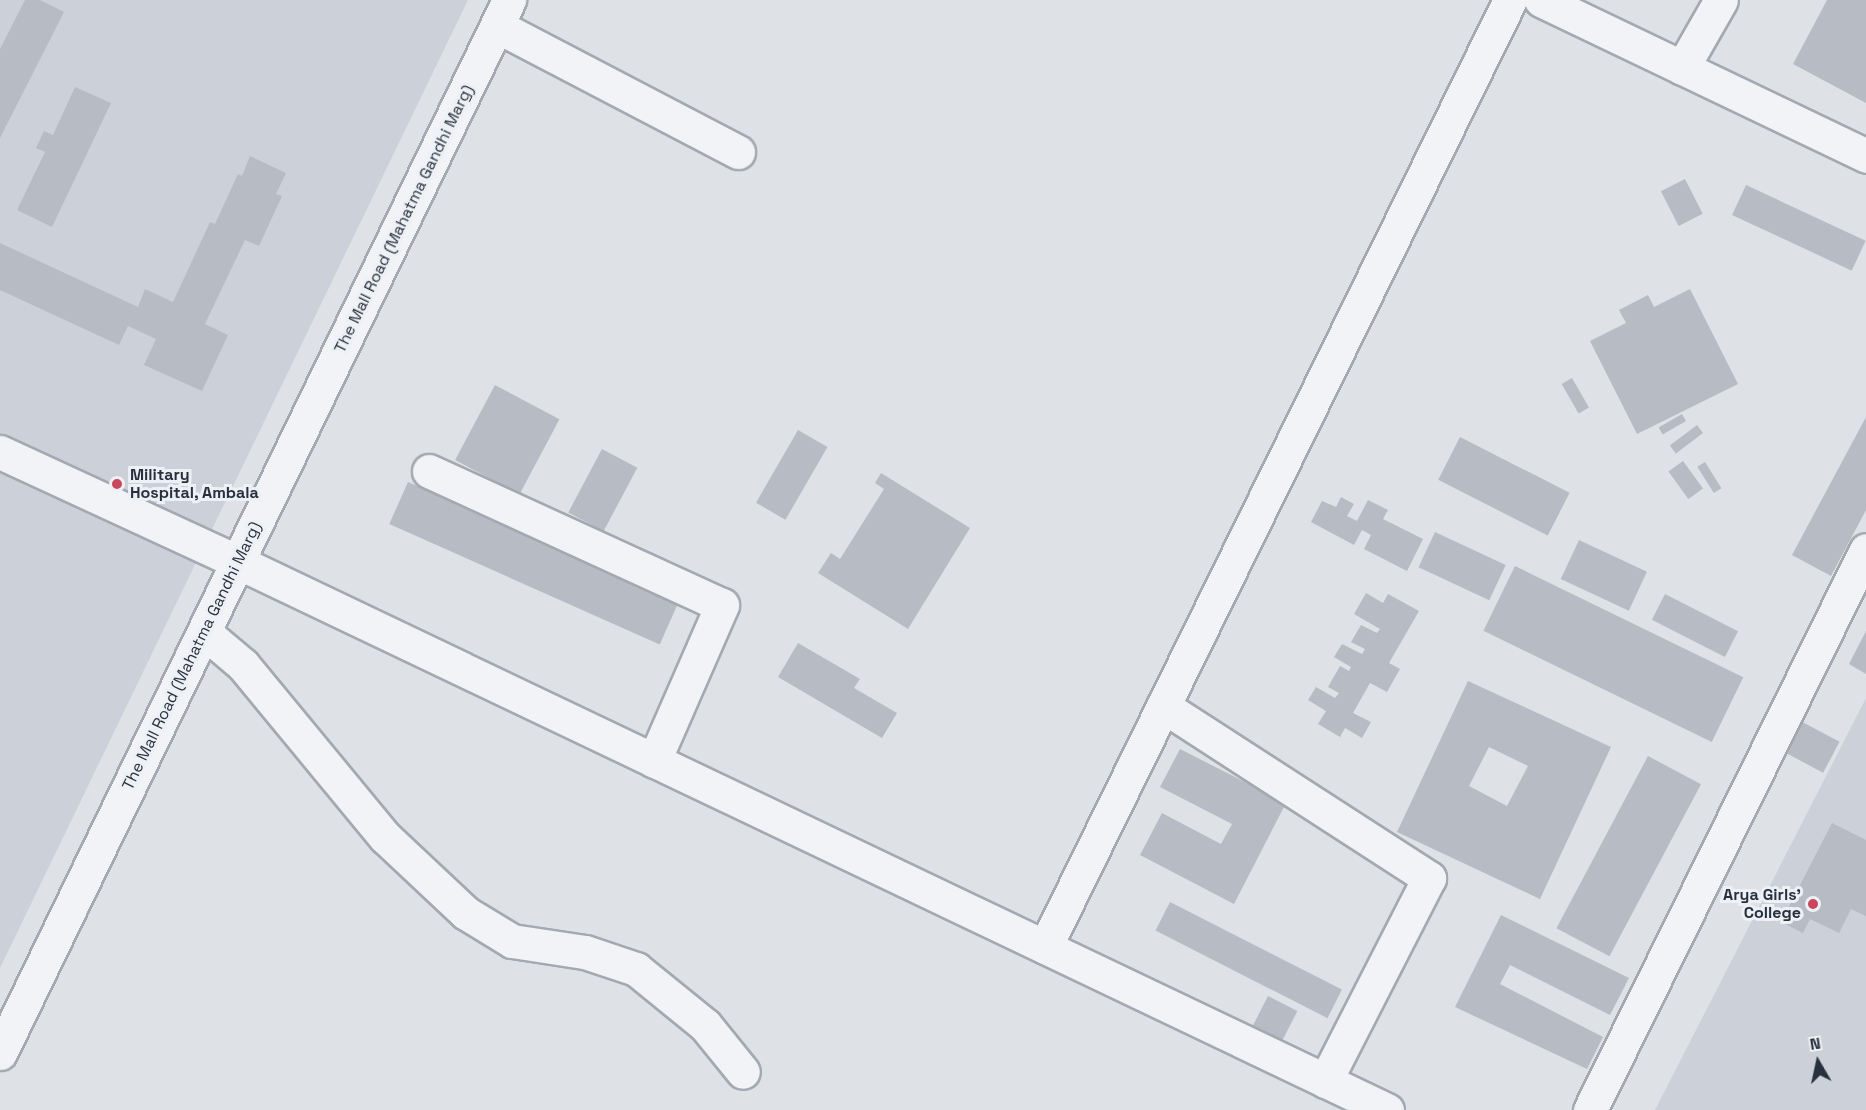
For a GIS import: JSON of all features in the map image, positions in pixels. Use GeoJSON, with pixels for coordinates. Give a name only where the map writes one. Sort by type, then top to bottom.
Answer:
{"type":"FeatureCollection","features":[{"type":"Feature","properties":{"kind":"street"},"geometry":{"type":"LineString","coordinates":[[1045,947],[1510,0]]}},
{"type":"Feature","properties":{"kind":"street"},"geometry":{"type":"LineString","coordinates":[[1540,0],[1866,156]]}},
{"type":"Feature","properties":{"kind":"street"},"geometry":{"type":"LineString","coordinates":[[1682,68],[1721,0]]}},
{"type":"Feature","properties":{"kind":"street"},"geometry":{"type":"LineString","coordinates":[[503,13],[738,152]]}},
{"type":"Feature","properties":{"kind":"street","name":"The Mall Road (Mahatma Gandhi Marg)"},"geometry":{"type":"LineString","coordinates":[[0,1053],[503,13]]}},
{"type":"Feature","properties":{"kind":"street"},"geometry":{"type":"LineString","coordinates":[[0,452],[238,562],[1387,1110]]}},
{"type":"Feature","properties":{"kind":"street"},"geometry":{"type":"LineString","coordinates":[[429,471],[722,605],[654,760]]}},
{"type":"Feature","properties":{"kind":"street"},"geometry":{"type":"LineString","coordinates":[[1590,1110],[1866,550]]}},
{"type":"Feature","properties":{"kind":"street"},"geometry":{"type":"LineString","coordinates":[[204,632],[243,664],[385,837],[466,913],[512,941],[585,952],[636,969],[705,1024],[743,1072]]}},
{"type":"Feature","properties":{"kind":"street"},"geometry":{"type":"LineString","coordinates":[[1163,706],[1429,878],[1325,1081]]}},
{"type":"Feature","properties":{"kind":"shaded area","name":"Military Hospital, Ambala"},"geometry":{"type":"Polygon","coordinates":[[[0,0],[468,0],[0,968],[0,0]]]}},
{"type":"Feature","properties":{"kind":"shaded area","name":"Arya Girls' College"},"geometry":{"type":"Polygon","coordinates":[[[1866,698],[1866,1110],[1655,1110],[1866,698]]]}},
{"type":"Feature","properties":{"kind":"building"},"geometry":{"type":"Polygon","coordinates":[[[25,0],[40,0],[64,12],[0,138],[0,49],[25,0]]]}},
{"type":"Feature","properties":{"kind":"building"},"geometry":{"type":"Polygon","coordinates":[[[1827,0],[1866,0],[1866,103],[1793,64],[1827,0]]]}},
{"type":"Feature","properties":{"kind":"building"},"geometry":{"type":"Polygon","coordinates":[[[75,87],[111,103],[52,227],[17,210],[45,152],[36,148],[44,131],[53,135],[75,87]]]}},
{"type":"Feature","properties":{"kind":"building"},"geometry":{"type":"Polygon","coordinates":[[[250,156],[286,173],[276,194],[282,196],[259,246],[245,240],[205,324],[228,335],[202,391],[144,365],[156,339],[128,326],[119,345],[0,290],[0,243],[138,307],[145,289],[173,302],[210,222],[215,224],[238,174],[242,176],[250,156]]]}},
{"type":"Feature","properties":{"kind":"building"},"geometry":{"type":"Polygon","coordinates":[[[1685,179],[1703,214],[1679,226],[1661,191],[1685,179]]]}},
{"type":"Feature","properties":{"kind":"building"},"geometry":{"type":"Polygon","coordinates":[[[1746,185],[1866,241],[1852,271],[1732,215],[1746,185]]]}},
{"type":"Feature","properties":{"kind":"building"},"geometry":{"type":"Polygon","coordinates":[[[1690,289],[1738,384],[1637,434],[1590,341],[1626,323],[1619,310],[1648,295],[1654,307],[1690,289]]]}},
{"type":"Feature","properties":{"kind":"building"},"geometry":{"type":"Polygon","coordinates":[[[1572,378],[1589,407],[1579,413],[1562,384],[1572,378]]]}},
{"type":"Feature","properties":{"kind":"building"},"geometry":{"type":"Polygon","coordinates":[[[495,385],[559,419],[520,494],[455,460],[495,385]]]}},
{"type":"Feature","properties":{"kind":"building"},"geometry":{"type":"Polygon","coordinates":[[[1682,414],[1686,421],[1663,434],[1659,428],[1682,414]]]}},
{"type":"Feature","properties":{"kind":"building"},"geometry":{"type":"Polygon","coordinates":[[[1866,417],[1866,510],[1831,576],[1792,555],[1866,417]]]}},
{"type":"Feature","properties":{"kind":"building"},"geometry":{"type":"Polygon","coordinates":[[[1697,425],[1703,433],[1676,453],[1670,445],[1697,425]]]}},
{"type":"Feature","properties":{"kind":"building"},"geometry":{"type":"Polygon","coordinates":[[[798,430],[827,447],[785,520],[756,503],[798,430]]]}},
{"type":"Feature","properties":{"kind":"building"},"geometry":{"type":"Polygon","coordinates":[[[1460,437],[1570,493],[1548,536],[1438,480],[1460,437]]]}},
{"type":"Feature","properties":{"kind":"building"},"geometry":{"type":"Polygon","coordinates":[[[602,449],[637,468],[604,531],[568,513],[602,449]]]}},
{"type":"Feature","properties":{"kind":"building"},"geometry":{"type":"Polygon","coordinates":[[[1683,461],[1703,489],[1688,499],[1668,472],[1683,461]]]}},
{"type":"Feature","properties":{"kind":"building"},"geometry":{"type":"Polygon","coordinates":[[[1705,462],[1721,488],[1714,493],[1697,467],[1705,462]]]}},
{"type":"Feature","properties":{"kind":"building"},"geometry":{"type":"Polygon","coordinates":[[[881,473],[970,528],[908,629],[818,573],[831,553],[840,559],[884,489],[875,483],[881,473]]]}},
{"type":"Feature","properties":{"kind":"building"},"geometry":{"type":"Polygon","coordinates":[[[408,482],[678,602],[660,644],[389,524],[408,482]]]}},
{"type":"Feature","properties":{"kind":"building"},"geometry":{"type":"Polygon","coordinates":[[[1341,497],[1354,504],[1347,516],[1357,521],[1368,500],[1388,510],[1383,519],[1423,539],[1407,571],[1364,549],[1371,535],[1362,530],[1354,545],[1311,522],[1322,501],[1336,507],[1341,497]]]}},
{"type":"Feature","properties":{"kind":"building"},"geometry":{"type":"Polygon","coordinates":[[[1435,532],[1506,565],[1489,600],[1419,567],[1435,532]]]}},
{"type":"Feature","properties":{"kind":"building"},"geometry":{"type":"Polygon","coordinates":[[[1579,540],[1647,572],[1629,611],[1561,579],[1579,540]]]}},
{"type":"Feature","properties":{"kind":"building"},"geometry":{"type":"Polygon","coordinates":[[[1515,566],[1743,677],[1712,742],[1483,631],[1515,566]]]}},
{"type":"Feature","properties":{"kind":"building"},"geometry":{"type":"Polygon","coordinates":[[[1366,593],[1383,603],[1388,594],[1419,611],[1389,663],[1400,669],[1387,692],[1370,683],[1353,713],[1371,722],[1362,738],[1345,728],[1340,737],[1318,724],[1326,711],[1308,700],[1316,687],[1335,698],[1339,693],[1328,687],[1340,666],[1349,671],[1351,667],[1334,657],[1342,644],[1362,654],[1365,649],[1351,642],[1361,625],[1377,633],[1380,629],[1354,614],[1366,593]]]}},
{"type":"Feature","properties":{"kind":"building"},"geometry":{"type":"Polygon","coordinates":[[[1665,594],[1738,631],[1725,657],[1652,620],[1665,594]]]}},
{"type":"Feature","properties":{"kind":"building"},"geometry":{"type":"Polygon","coordinates":[[[1866,631],[1866,674],[1849,664],[1866,631]]]}},
{"type":"Feature","properties":{"kind":"building"},"geometry":{"type":"Polygon","coordinates":[[[798,643],[860,679],[854,688],[897,713],[882,738],[778,677],[798,643]]]}},
{"type":"Feature","properties":{"kind":"building"},"geometry":{"type":"Polygon","coordinates":[[[1468,681],[1611,747],[1540,899],[1397,832],[1468,681]],[[1489,747],[1469,786],[1507,806],[1528,766],[1489,747]]]}},
{"type":"Feature","properties":{"kind":"building"},"geometry":{"type":"Polygon","coordinates":[[[1791,716],[1840,742],[1823,773],[1775,747],[1791,716]]]}},
{"type":"Feature","properties":{"kind":"building"},"geometry":{"type":"Polygon","coordinates":[[[1180,749],[1286,803],[1234,904],[1140,855],[1162,813],[1221,844],[1232,824],[1160,787],[1180,749]]]}},
{"type":"Feature","properties":{"kind":"building"},"geometry":{"type":"Polygon","coordinates":[[[1648,756],[1701,784],[1609,956],[1556,928],[1648,756]]]}},
{"type":"Feature","properties":{"kind":"building"},"geometry":{"type":"Polygon","coordinates":[[[1832,823],[1866,840],[1866,916],[1851,909],[1839,933],[1810,919],[1803,933],[1781,922],[1832,823]]]}},
{"type":"Feature","properties":{"kind":"building"},"geometry":{"type":"Polygon","coordinates":[[[1170,902],[1342,990],[1327,1018],[1155,931],[1170,902]]]}},
{"type":"Feature","properties":{"kind":"building"},"geometry":{"type":"Polygon","coordinates":[[[1501,915],[1629,978],[1610,1015],[1510,965],[1500,984],[1603,1037],[1587,1069],[1455,1007],[1501,915]]]}},
{"type":"Feature","properties":{"kind":"building"},"geometry":{"type":"Polygon","coordinates":[[[1268,996],[1297,1011],[1281,1043],[1252,1028],[1268,996]]]}},
{"type":"Feature","properties":{"kind":"place","name":"Military Hospital, Ambala"},"geometry":{"type":"Point","coordinates":[117,484]}},
{"type":"Feature","properties":{"kind":"place","name":"Arya Girls' College"},"geometry":{"type":"Point","coordinates":[1813,904]}}]}
